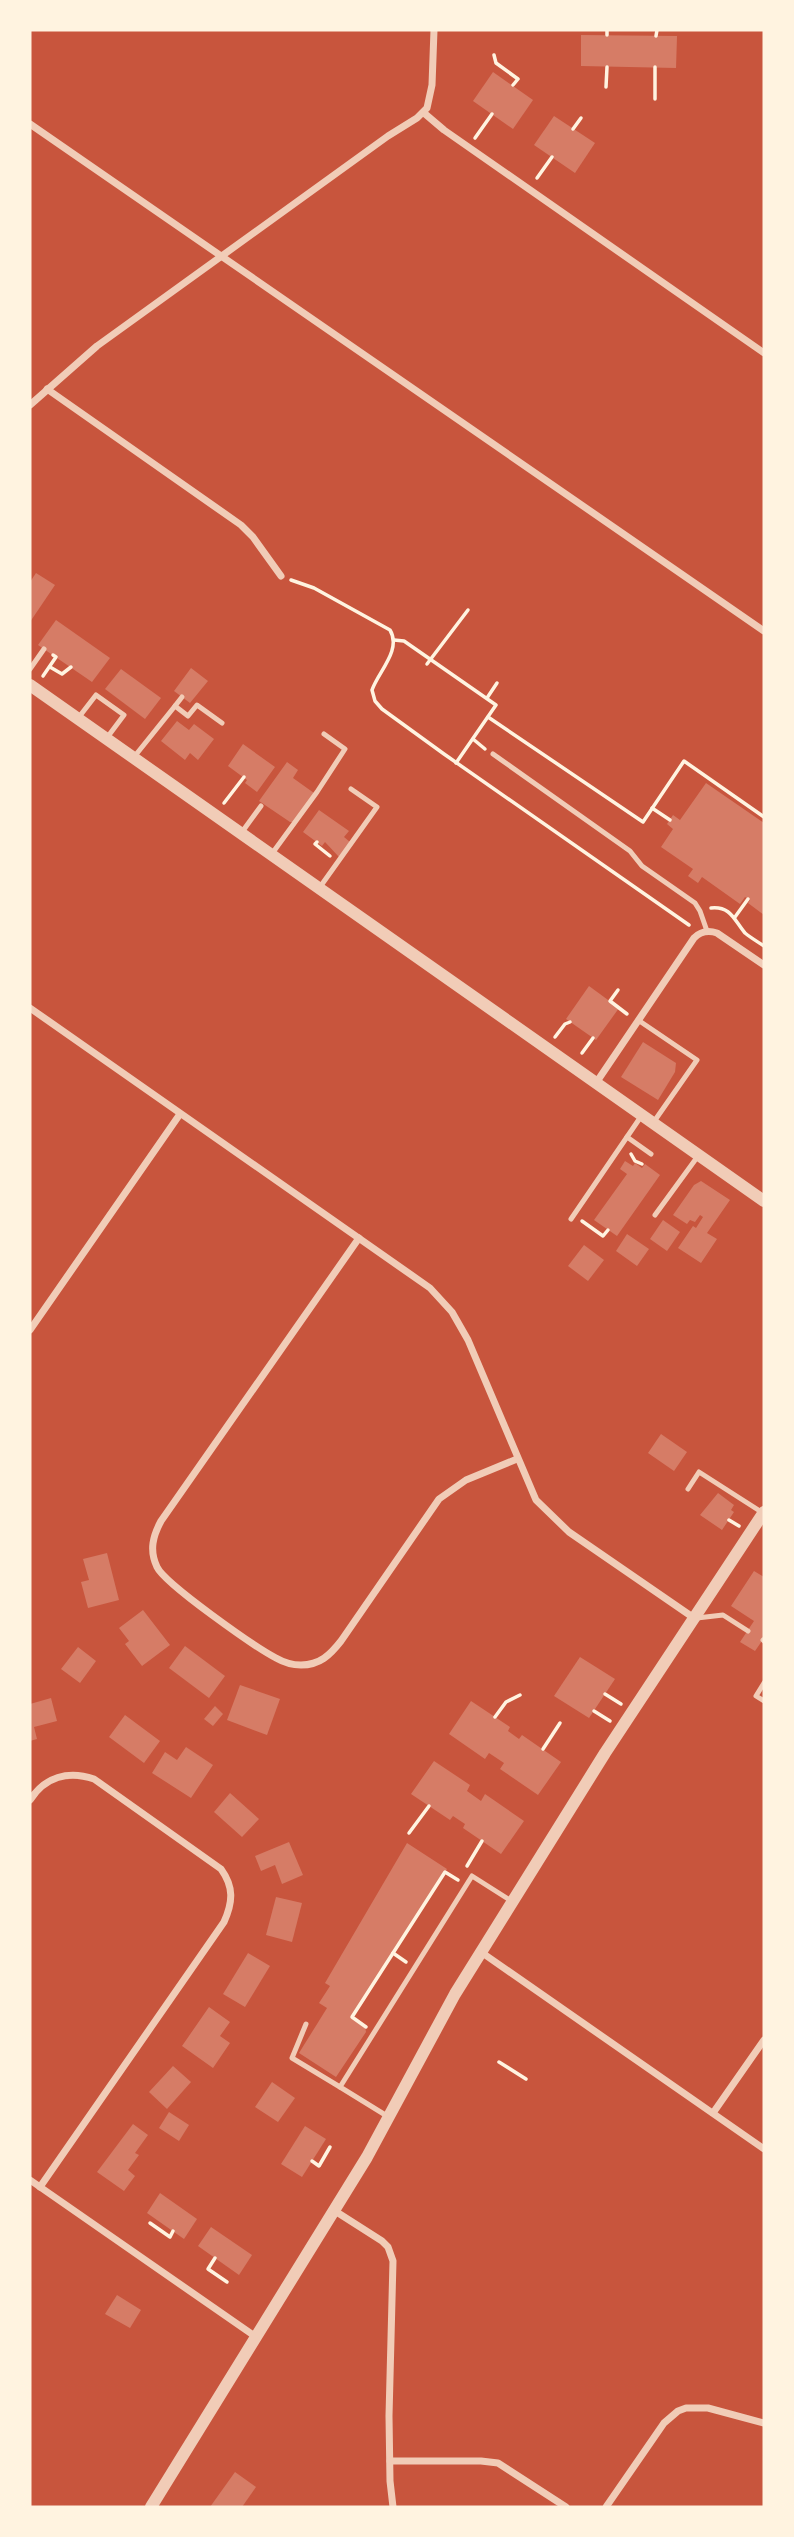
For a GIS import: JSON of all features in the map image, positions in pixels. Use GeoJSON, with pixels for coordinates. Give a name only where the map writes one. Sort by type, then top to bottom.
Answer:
{"type":"FeatureCollection","features":[{"type":"Feature","properties":{"kind":"street"},"geometry":{"type":"LineString","coordinates":[[30,405],[97,346],[424,113],[432,93],[434,30]]}},
{"type":"Feature","properties":{"kind":"street"},"geometry":{"type":"LineString","coordinates":[[424,113],[468,147],[764,353]]}},
{"type":"Feature","properties":{"kind":"street"},"geometry":{"type":"LineString","coordinates":[[30,124],[764,631]]}},
{"type":"Feature","properties":{"kind":"street"},"geometry":{"type":"LineString","coordinates":[[47,389],[241,525],[281,576]]}},
{"type":"Feature","properties":{"kind":"street"},"geometry":{"type":"LineString","coordinates":[[30,685],[764,1200]]}},
{"type":"Feature","properties":{"kind":"street"},"geometry":{"type":"LineString","coordinates":[[596,1083],[694,938],[707,931],[725,938],[764,965]]}},
{"type":"Feature","properties":{"kind":"street"},"geometry":{"type":"LineString","coordinates":[[30,1008],[430,1287],[452,1312],[476,1357],[536,1500],[556,1522],[694,1618]]}},
{"type":"Feature","properties":{"kind":"street"},"geometry":{"type":"LineString","coordinates":[[30,1330],[180,1114]]}},
{"type":"Feature","properties":{"kind":"street"},"geometry":{"type":"LineString","coordinates":[[359,1238],[161,1521],[152,1544],[152,1555],[163,1576],[273,1656],[299,1665],[313,1664],[332,1653],[439,1499],[466,1480],[517,1459]]}},
{"type":"Feature","properties":{"kind":"street"},"geometry":{"type":"LineString","coordinates":[[150,2507],[335,2211],[390,2118],[440,2019],[481,1952],[764,1513]]}},
{"type":"Feature","properties":{"kind":"street"},"geometry":{"type":"LineString","coordinates":[[30,1800],[45,1783],[57,1776],[82,1775],[94,1779],[221,1869],[231,1887],[232,1899],[224,1922],[40,2187]]}},
{"type":"Feature","properties":{"kind":"street"},"geometry":{"type":"LineString","coordinates":[[481,1952],[764,2149]]}},
{"type":"Feature","properties":{"kind":"street"},"geometry":{"type":"LineString","coordinates":[[713,2113],[764,2040]]}},
{"type":"Feature","properties":{"kind":"street"},"geometry":{"type":"LineString","coordinates":[[30,2180],[256,2337]]}},
{"type":"Feature","properties":{"kind":"street"},"geometry":{"type":"LineString","coordinates":[[335,2211],[382,2241],[388,2247],[393,2261],[390,2461],[393,2507]]}},
{"type":"Feature","properties":{"kind":"street"},"geometry":{"type":"LineString","coordinates":[[606,2507],[663,2423],[678,2411],[708,2408],[764,2423]]}},
{"type":"Feature","properties":{"kind":"street"},"geometry":{"type":"LineString","coordinates":[[390,2461],[498,2463],[566,2507]]}},
{"type":"Feature","properties":{"kind":"lane"},"geometry":{"type":"LineString","coordinates":[[30,669],[44,649]]}},
{"type":"Feature","properties":{"kind":"lane"},"geometry":{"type":"LineString","coordinates":[[78,719],[96,695],[124,715],[106,739]]}},
{"type":"Feature","properties":{"kind":"lane"},"geometry":{"type":"LineString","coordinates":[[134,758],[182,697]]}},
{"type":"Feature","properties":{"kind":"lane"},"geometry":{"type":"LineString","coordinates":[[175,706],[188,716],[197,705],[222,723]]}},
{"type":"Feature","properties":{"kind":"lane"},"geometry":{"type":"LineString","coordinates":[[271,855],[345,749],[324,734]]}},
{"type":"Feature","properties":{"kind":"lane"},"geometry":{"type":"LineString","coordinates":[[493,754],[630,851],[642,866],[695,903],[707,931]]}},
{"type":"Feature","properties":{"kind":"lane"},"geometry":{"type":"LineString","coordinates":[[319,888],[377,807],[351,789]]}},
{"type":"Feature","properties":{"kind":"lane"},"geometry":{"type":"LineString","coordinates":[[241,833],[261,806]]}},
{"type":"Feature","properties":{"kind":"lane"},"geometry":{"type":"LineString","coordinates":[[572,1217],[627,1137],[647,1119],[697,1060],[638,1020]]}},
{"type":"Feature","properties":{"kind":"lane"},"geometry":{"type":"LineString","coordinates":[[627,1137],[651,1154]]}},
{"type":"Feature","properties":{"kind":"lane"},"geometry":{"type":"LineString","coordinates":[[655,1216],[699,1155]]}},
{"type":"Feature","properties":{"kind":"lane"},"geometry":{"type":"LineString","coordinates":[[688,1489],[699,1472],[764,1513]]}},
{"type":"Feature","properties":{"kind":"lane"},"geometry":{"type":"LineString","coordinates":[[694,1618],[723,1615],[748,1631]]}},
{"type":"Feature","properties":{"kind":"lane"},"geometry":{"type":"LineString","coordinates":[[764,1683],[756,1696],[764,1702]]}},
{"type":"Feature","properties":{"kind":"lane"},"geometry":{"type":"LineString","coordinates":[[340,2087],[472,1875],[513,1902]]}},
{"type":"Feature","properties":{"kind":"lane"},"geometry":{"type":"LineString","coordinates":[[306,2024],[292,2058],[390,2118]]}},
{"type":"Feature","properties":{"kind":"path"},"geometry":{"type":"LineString","coordinates":[[607,30],[607,36]]}},
{"type":"Feature","properties":{"kind":"path"},"geometry":{"type":"LineString","coordinates":[[656,36],[657,30]]}},
{"type":"Feature","properties":{"kind":"path"},"geometry":{"type":"LineString","coordinates":[[494,55],[496,63],[518,79],[513,85]]}},
{"type":"Feature","properties":{"kind":"path"},"geometry":{"type":"LineString","coordinates":[[606,87],[607,67]]}},
{"type":"Feature","properties":{"kind":"path"},"geometry":{"type":"LineString","coordinates":[[655,67],[655,99]]}},
{"type":"Feature","properties":{"kind":"path"},"geometry":{"type":"LineString","coordinates":[[468,147],[492,114]]}},
{"type":"Feature","properties":{"kind":"path"},"geometry":{"type":"LineString","coordinates":[[573,129],[581,118]]}},
{"type":"Feature","properties":{"kind":"path"},"geometry":{"type":"LineString","coordinates":[[529,189],[552,157]]}},
{"type":"Feature","properties":{"kind":"path"},"geometry":{"type":"LineString","coordinates":[[281,576],[314,588]]}},
{"type":"Feature","properties":{"kind":"path"},"geometry":{"type":"LineString","coordinates":[[427,664],[468,610]]}},
{"type":"Feature","properties":{"kind":"path"},"geometry":{"type":"LineString","coordinates":[[394,640],[404,641],[496,705],[456,763]]}},
{"type":"Feature","properties":{"kind":"path"},"geometry":{"type":"LineString","coordinates":[[41,677],[56,657],[52,654]]}},
{"type":"Feature","properties":{"kind":"path"},"geometry":{"type":"LineString","coordinates":[[50,667],[62,674],[71,667]]}},
{"type":"Feature","properties":{"kind":"path"},"geometry":{"type":"LineString","coordinates":[[487,698],[497,683]]}},
{"type":"Feature","properties":{"kind":"path"},"geometry":{"type":"LineString","coordinates":[[488,717],[643,822],[684,761],[764,817]]}},
{"type":"Feature","properties":{"kind":"path"},"geometry":{"type":"LineString","coordinates":[[473,739],[486,749]]}},
{"type":"Feature","properties":{"kind":"path"},"geometry":{"type":"LineString","coordinates":[[223,804],[244,777]]}},
{"type":"Feature","properties":{"kind":"path"},"geometry":{"type":"LineString","coordinates":[[652,808],[670,820]]}},
{"type":"Feature","properties":{"kind":"path"},"geometry":{"type":"LineString","coordinates":[[317,842],[315,844],[327,854]]}},
{"type":"Feature","properties":{"kind":"path"},"geometry":{"type":"LineString","coordinates":[[735,917],[748,899]]}},
{"type":"Feature","properties":{"kind":"path"},"geometry":{"type":"LineString","coordinates":[[718,907],[735,917],[747,934],[764,946]]}},
{"type":"Feature","properties":{"kind":"path"},"geometry":{"type":"LineString","coordinates":[[618,990],[610,1001],[627,1014]]}},
{"type":"Feature","properties":{"kind":"path"},"geometry":{"type":"LineString","coordinates":[[555,1037],[565,1024],[570,1022]]}},
{"type":"Feature","properties":{"kind":"path"},"geometry":{"type":"LineString","coordinates":[[580,1055],[593,1038]]}},
{"type":"Feature","properties":{"kind":"path"},"geometry":{"type":"LineString","coordinates":[[632,1158],[644,1165]]}},
{"type":"Feature","properties":{"kind":"path"},"geometry":{"type":"LineString","coordinates":[[572,1217],[604,1236],[608,1230]]}},
{"type":"Feature","properties":{"kind":"path"},"geometry":{"type":"LineString","coordinates":[[729,1520],[740,1527]]}},
{"type":"Feature","properties":{"kind":"path"},"geometry":{"type":"LineString","coordinates":[[605,1694],[621,1704]]}},
{"type":"Feature","properties":{"kind":"path"},"geometry":{"type":"LineString","coordinates":[[495,1717],[506,1702],[520,1695]]}},
{"type":"Feature","properties":{"kind":"path"},"geometry":{"type":"LineString","coordinates":[[594,1711],[610,1721]]}},
{"type":"Feature","properties":{"kind":"path"},"geometry":{"type":"LineString","coordinates":[[543,1749],[560,1723]]}},
{"type":"Feature","properties":{"kind":"path"},"geometry":{"type":"LineString","coordinates":[[409,1833],[429,1806]]}},
{"type":"Feature","properties":{"kind":"path"},"geometry":{"type":"LineString","coordinates":[[464,1871],[482,1841]]}},
{"type":"Feature","properties":{"kind":"path"},"geometry":{"type":"LineString","coordinates":[[359,2022],[352,2017],[445,1872]]}},
{"type":"Feature","properties":{"kind":"path"},"geometry":{"type":"LineString","coordinates":[[499,2062],[526,2079]]}},
{"type":"Feature","properties":{"kind":"path"},"geometry":{"type":"LineString","coordinates":[[312,2161],[319,2166],[330,2147]]}},
{"type":"Feature","properties":{"kind":"path"},"geometry":{"type":"LineString","coordinates":[[150,2223],[170,2236],[173,2231]]}},
{"type":"Feature","properties":{"kind":"path"},"geometry":{"type":"LineString","coordinates":[[215,2258],[208,2269],[227,2282]]}},
{"type":"Feature","properties":{"kind":"building"},"geometry":{"type":"Polygon","coordinates":[[[581,35],[677,36],[676,68],[581,66],[581,35]]]}},
{"type":"Feature","properties":{"kind":"building"},"geometry":{"type":"Polygon","coordinates":[[[493,72],[533,100],[513,129],[473,101],[493,72]]]}},
{"type":"Feature","properties":{"kind":"building"},"geometry":{"type":"Polygon","coordinates":[[[554,116],[595,143],[575,173],[534,145],[554,116]]]}},
{"type":"Feature","properties":{"kind":"building"},"geometry":{"type":"Polygon","coordinates":[[[36,573],[55,585],[30,622],[30,582],[36,573]]]}},
{"type":"Feature","properties":{"kind":"building"},"geometry":{"type":"Polygon","coordinates":[[[56,620],[110,658],[92,682],[38,645],[56,620]]]}},
{"type":"Feature","properties":{"kind":"building"},"geometry":{"type":"Polygon","coordinates":[[[191,668],[208,681],[190,703],[174,691],[191,668]]]}},
{"type":"Feature","properties":{"kind":"building"},"geometry":{"type":"Polygon","coordinates":[[[121,669],[161,698],[145,719],[105,689],[121,669]]]}},
{"type":"Feature","properties":{"kind":"building"},"geometry":{"type":"Polygon","coordinates":[[[177,721],[189,730],[194,724],[214,739],[198,760],[190,753],[185,760],[161,741],[177,721]]]}},
{"type":"Feature","properties":{"kind":"building"},"geometry":{"type":"Polygon","coordinates":[[[243,744],[275,767],[257,792],[245,783],[247,780],[228,766],[243,744]]]}},
{"type":"Feature","properties":{"kind":"building"},"geometry":{"type":"Polygon","coordinates":[[[287,762],[298,770],[293,778],[314,793],[294,822],[259,801],[287,762]]]}},
{"type":"Feature","properties":{"kind":"building"},"geometry":{"type":"Polygon","coordinates":[[[706,783],[764,823],[764,915],[748,903],[750,900],[745,897],[740,904],[702,877],[698,883],[688,876],[693,869],[661,847],[673,829],[667,824],[673,815],[680,820],[706,783]]]}},
{"type":"Feature","properties":{"kind":"building"},"geometry":{"type":"Polygon","coordinates":[[[319,810],[349,831],[344,837],[350,842],[339,857],[325,842],[322,846],[303,832],[319,810]]]}},
{"type":"Feature","properties":{"kind":"building"},"geometry":{"type":"Polygon","coordinates":[[[589,986],[619,1008],[596,1040],[566,1019],[589,986]]]}},
{"type":"Feature","properties":{"kind":"building"},"geometry":{"type":"Polygon","coordinates":[[[643,1042],[676,1063],[675,1072],[658,1100],[621,1077],[643,1042]]]}},
{"type":"Feature","properties":{"kind":"building"},"geometry":{"type":"Polygon","coordinates":[[[625,1161],[642,1168],[645,1164],[660,1175],[617,1236],[594,1220],[627,1174],[620,1169],[625,1161]]]}},
{"type":"Feature","properties":{"kind":"building"},"geometry":{"type":"Polygon","coordinates":[[[701,1181],[730,1200],[707,1233],[717,1239],[701,1263],[678,1248],[693,1226],[696,1228],[703,1217],[700,1215],[695,1222],[690,1220],[687,1224],[673,1215],[694,1185],[701,1181]]]}},
{"type":"Feature","properties":{"kind":"building"},"geometry":{"type":"Polygon","coordinates":[[[663,1220],[680,1232],[667,1251],[650,1239],[663,1220]]]}},
{"type":"Feature","properties":{"kind":"building"},"geometry":{"type":"Polygon","coordinates":[[[627,1234],[649,1249],[637,1266],[616,1251],[627,1234]]]}},
{"type":"Feature","properties":{"kind":"building"},"geometry":{"type":"Polygon","coordinates":[[[584,1245],[604,1260],[588,1281],[568,1266],[584,1245]]]}},
{"type":"Feature","properties":{"kind":"building"},"geometry":{"type":"Polygon","coordinates":[[[661,1434],[687,1452],[674,1471],[648,1453],[661,1434]]]}},
{"type":"Feature","properties":{"kind":"building"},"geometry":{"type":"Polygon","coordinates":[[[718,1493],[734,1505],[731,1510],[734,1512],[722,1530],[700,1515],[718,1493]]]}},
{"type":"Feature","properties":{"kind":"building"},"geometry":{"type":"Polygon","coordinates":[[[107,1553],[119,1600],[88,1608],[81,1582],[89,1580],[83,1559],[107,1553]]]}},
{"type":"Feature","properties":{"kind":"building"},"geometry":{"type":"Polygon","coordinates":[[[754,1571],[764,1577],[764,1638],[755,1651],[740,1642],[754,1621],[731,1606],[754,1571]]]}},
{"type":"Feature","properties":{"kind":"building"},"geometry":{"type":"Polygon","coordinates":[[[143,1610],[170,1645],[142,1666],[125,1644],[129,1641],[119,1628],[143,1610]]]}},
{"type":"Feature","properties":{"kind":"building"},"geometry":{"type":"Polygon","coordinates":[[[185,1646],[225,1676],[209,1698],[169,1668],[185,1646]]]}},
{"type":"Feature","properties":{"kind":"building"},"geometry":{"type":"Polygon","coordinates":[[[78,1647],[96,1661],[80,1683],[61,1669],[78,1647]]]}},
{"type":"Feature","properties":{"kind":"building"},"geometry":{"type":"Polygon","coordinates":[[[580,1657],[615,1679],[589,1718],[554,1696],[580,1657]]]}},
{"type":"Feature","properties":{"kind":"building"},"geometry":{"type":"Polygon","coordinates":[[[240,1685],[280,1699],[267,1735],[227,1720],[240,1685]]]}},
{"type":"Feature","properties":{"kind":"building"},"geometry":{"type":"Polygon","coordinates":[[[51,1698],[57,1721],[34,1727],[37,1739],[30,1741],[30,1704],[51,1698]]]}},
{"type":"Feature","properties":{"kind":"building"},"geometry":{"type":"Polygon","coordinates":[[[471,1701],[510,1727],[508,1731],[519,1739],[522,1735],[561,1762],[538,1795],[500,1769],[504,1763],[489,1753],[485,1759],[449,1734],[471,1701]]]}},
{"type":"Feature","properties":{"kind":"building"},"geometry":{"type":"Polygon","coordinates":[[[215,1706],[223,1714],[213,1726],[204,1719],[215,1706]]]}},
{"type":"Feature","properties":{"kind":"building"},"geometry":{"type":"Polygon","coordinates":[[[125,1715],[160,1741],[144,1763],[109,1737],[125,1715]]]}},
{"type":"Feature","properties":{"kind":"building"},"geometry":{"type":"Polygon","coordinates":[[[186,1747],[213,1765],[191,1798],[152,1773],[165,1752],[177,1760],[186,1747]]]}},
{"type":"Feature","properties":{"kind":"building"},"geometry":{"type":"Polygon","coordinates":[[[434,1761],[470,1785],[467,1791],[481,1801],[485,1794],[524,1821],[501,1854],[463,1828],[465,1824],[453,1816],[450,1820],[411,1794],[434,1761]]]}},
{"type":"Feature","properties":{"kind":"building"},"geometry":{"type":"Polygon","coordinates":[[[230,1793],[259,1819],[242,1837],[214,1812],[230,1793]]]}},
{"type":"Feature","properties":{"kind":"building"},"geometry":{"type":"Polygon","coordinates":[[[289,1842],[303,1875],[282,1884],[275,1865],[261,1871],[255,1856],[289,1842]]]}},
{"type":"Feature","properties":{"kind":"building"},"geometry":{"type":"Polygon","coordinates":[[[407,1843],[447,1869],[352,2017],[365,2026],[366,2032],[336,2077],[299,2053],[327,2008],[319,2003],[330,1986],[325,1983],[407,1843]]]}},
{"type":"Feature","properties":{"kind":"building"},"geometry":{"type":"Polygon","coordinates":[[[276,1897],[302,1903],[292,1942],[266,1935],[276,1897]]]}},
{"type":"Feature","properties":{"kind":"building"},"geometry":{"type":"Polygon","coordinates":[[[248,1953],[270,1966],[245,2007],[223,1994],[248,1953]]]}},
{"type":"Feature","properties":{"kind":"building"},"geometry":{"type":"Polygon","coordinates":[[[209,2007],[230,2022],[220,2036],[230,2043],[213,2068],[182,2046],[209,2007]]]}},
{"type":"Feature","properties":{"kind":"building"},"geometry":{"type":"Polygon","coordinates":[[[173,2066],[191,2082],[167,2109],[149,2092],[173,2066]]]}},
{"type":"Feature","properties":{"kind":"building"},"geometry":{"type":"Polygon","coordinates":[[[272,2082],[295,2098],[278,2122],[255,2107],[272,2082]]]}},
{"type":"Feature","properties":{"kind":"building"},"geometry":{"type":"Polygon","coordinates":[[[169,2112],[189,2125],[179,2141],[159,2128],[169,2112]]]}},
{"type":"Feature","properties":{"kind":"building"},"geometry":{"type":"Polygon","coordinates":[[[133,2124],[148,2135],[135,2153],[139,2155],[128,2170],[135,2176],[124,2191],[97,2172],[133,2124]]]}},
{"type":"Feature","properties":{"kind":"building"},"geometry":{"type":"Polygon","coordinates":[[[305,2126],[326,2139],[302,2177],[281,2164],[305,2126]]]}},
{"type":"Feature","properties":{"kind":"building"},"geometry":{"type":"Polygon","coordinates":[[[160,2193],[197,2219],[184,2239],[147,2213],[160,2193]]]}},
{"type":"Feature","properties":{"kind":"building"},"geometry":{"type":"Polygon","coordinates":[[[211,2227],[252,2255],[239,2275],[198,2246],[211,2227]]]}},
{"type":"Feature","properties":{"kind":"building"},"geometry":{"type":"Polygon","coordinates":[[[117,2295],[141,2310],[130,2328],[105,2314],[117,2295]]]}},
{"type":"Feature","properties":{"kind":"building"},"geometry":{"type":"Polygon","coordinates":[[[235,2472],[256,2487],[242,2507],[210,2507],[235,2472]]]}}]}
